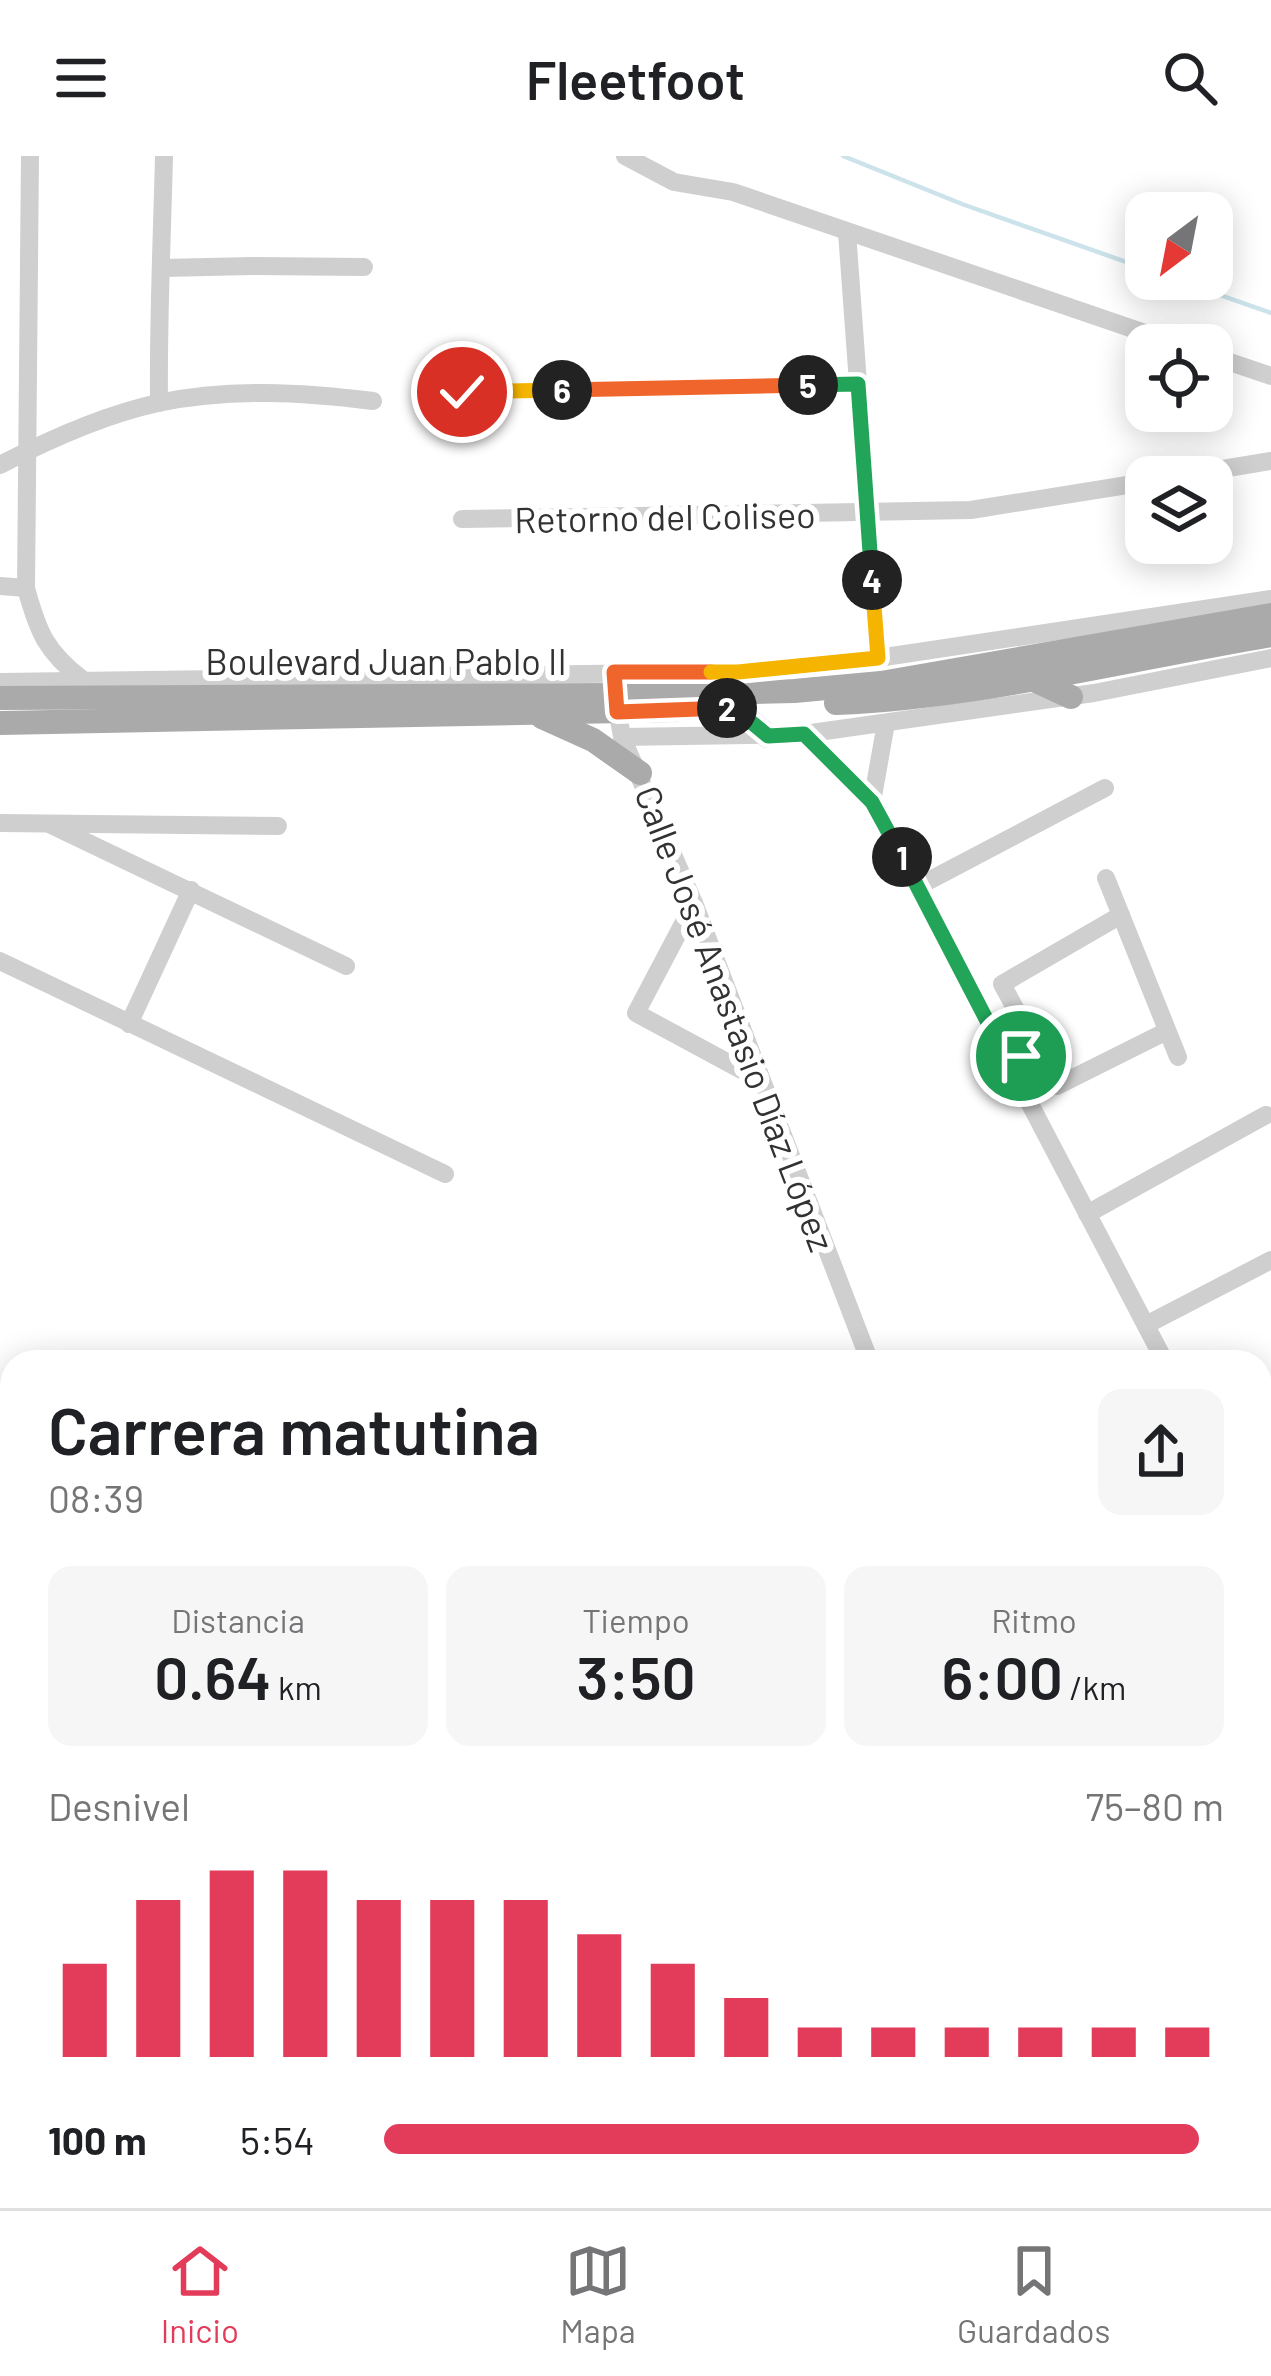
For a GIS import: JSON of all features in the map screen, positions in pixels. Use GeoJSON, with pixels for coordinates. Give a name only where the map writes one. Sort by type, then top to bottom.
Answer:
{"type":"FeatureCollection","features":[{"type":"Feature","properties":{"kind":"main road","name":"Boulevard Juan Pablo II"},"geometry":{"type":"LineString","coordinates":[[5,729],[534,713],[794,691],[881,683],[1271,615]]}},
{"type":"Feature","properties":{"kind":"main road","name":"Boulevard Juan Pablo II"},"geometry":{"type":"LineString","coordinates":[[0,698],[368,696],[733,707],[883,701],[1271,635]]}},
{"type":"Feature","properties":{"kind":"main road"},"geometry":{"type":"LineString","coordinates":[[368,696],[398,678]]}},
{"type":"Feature","properties":{"kind":"main road"},"geometry":{"type":"LineString","coordinates":[[1030,678],[1071,697]]}},
{"type":"Feature","properties":{"kind":"main road"},"geometry":{"type":"LineString","coordinates":[[733,707],[768,736]]}},
{"type":"Feature","properties":{"kind":"main road"},"geometry":{"type":"LineString","coordinates":[[534,713],[593,740],[640,773]]}},
{"type":"Feature","properties":{"kind":"street"},"geometry":{"type":"LineString","coordinates":[[30,156],[26,588],[38,632],[62,663],[83,680]]}},
{"type":"Feature","properties":{"kind":"street"},"geometry":{"type":"LineString","coordinates":[[159,403],[164,156]]}},
{"type":"Feature","properties":{"kind":"street"},"geometry":{"type":"LineString","coordinates":[[625,156],[674,182],[733,193],[1125,326]]}},
{"type":"Feature","properties":{"kind":"street"},"geometry":{"type":"LineString","coordinates":[[847,232],[878,658]]}},
{"type":"Feature","properties":{"kind":"street"},"geometry":{"type":"LineString","coordinates":[[162,268],[364,267]]}},
{"type":"Feature","properties":{"kind":"street"},"geometry":{"type":"LineString","coordinates":[[1233,363],[1271,376]]}},
{"type":"Feature","properties":{"kind":"street"},"geometry":{"type":"LineString","coordinates":[[462,392],[858,384]]}},
{"type":"Feature","properties":{"kind":"street"},"geometry":{"type":"LineString","coordinates":[[0,465],[92,423],[159,403],[283,393],[373,401]]}},
{"type":"Feature","properties":{"kind":"street"},"geometry":{"type":"LineString","coordinates":[[1233,467],[1271,461]]}},
{"type":"Feature","properties":{"kind":"street","name":"Retorno del Coliseo"},"geometry":{"type":"LineString","coordinates":[[462,519],[971,510],[1125,485]]}},
{"type":"Feature","properties":{"kind":"street"},"geometry":{"type":"LineString","coordinates":[[0,586],[26,588]]}},
{"type":"Feature","properties":{"kind":"street","name":"Boulevard Juan Pablo II"},"geometry":{"type":"LineString","coordinates":[[0,682],[398,678],[617,704],[738,672],[878,658],[1271,599]]}},
{"type":"Feature","properties":{"kind":"street"},"geometry":{"type":"LineString","coordinates":[[617,704],[768,736],[804,734],[1071,697],[1271,658]]}},
{"type":"Feature","properties":{"kind":"street","name":"Calle José Anastasio Díaz López"},"geometry":{"type":"LineString","coordinates":[[617,704],[865,1350]]}},
{"type":"Feature","properties":{"kind":"street"},"geometry":{"type":"LineString","coordinates":[[872,802],[886,723]]}},
{"type":"Feature","properties":{"kind":"street"},"geometry":{"type":"LineString","coordinates":[[804,734],[872,802],[1159,1350]]}},
{"type":"Feature","properties":{"kind":"street"},"geometry":{"type":"LineString","coordinates":[[917,886],[1106,788]]}},
{"type":"Feature","properties":{"kind":"street"},"geometry":{"type":"LineString","coordinates":[[0,823],[278,826]]}},
{"type":"Feature","properties":{"kind":"street"},"geometry":{"type":"LineString","coordinates":[[51,825],[346,966]]}},
{"type":"Feature","properties":{"kind":"street"},"geometry":{"type":"LineString","coordinates":[[1106,878],[1178,1058]]}},
{"type":"Feature","properties":{"kind":"street"},"geometry":{"type":"LineString","coordinates":[[129,1024],[191,890]]}},
{"type":"Feature","properties":{"kind":"street"},"geometry":{"type":"LineString","coordinates":[[694,903],[636,1013],[762,1081]]}},
{"type":"Feature","properties":{"kind":"street"},"geometry":{"type":"LineString","coordinates":[[1121,916],[1002,984],[1057,1086],[1167,1031]]}},
{"type":"Feature","properties":{"kind":"street"},"geometry":{"type":"LineString","coordinates":[[0,961],[445,1174]]}},
{"type":"Feature","properties":{"kind":"street"},"geometry":{"type":"LineString","coordinates":[[994,1036],[1022,1021]]}},
{"type":"Feature","properties":{"kind":"street"},"geometry":{"type":"LineString","coordinates":[[1009,1063],[1037,1048]]}},
{"type":"Feature","properties":{"kind":"street"},"geometry":{"type":"LineString","coordinates":[[1088,1214],[1265,1115]]}},
{"type":"Feature","properties":{"kind":"street"},"geometry":{"type":"LineString","coordinates":[[1146,1325],[1271,1260]]}},
{"type":"Feature","properties":{"kind":"waterway"},"geometry":{"type":"LineString","coordinates":[[843,156],[1125,262]]}},
{"type":"Feature","properties":{"kind":"waterway"},"geometry":{"type":"LineString","coordinates":[[1233,300],[1271,313]]}},
{"type":"Feature","properties":{"kind":"route"},"geometry":{"type":"LineString","coordinates":[[462,392],[858,384],[878,658],[738,672],[614,672],[617,712],[733,707],[768,736],[804,734],[872,802],[1009,1063],[1021,1056]]}}]}
